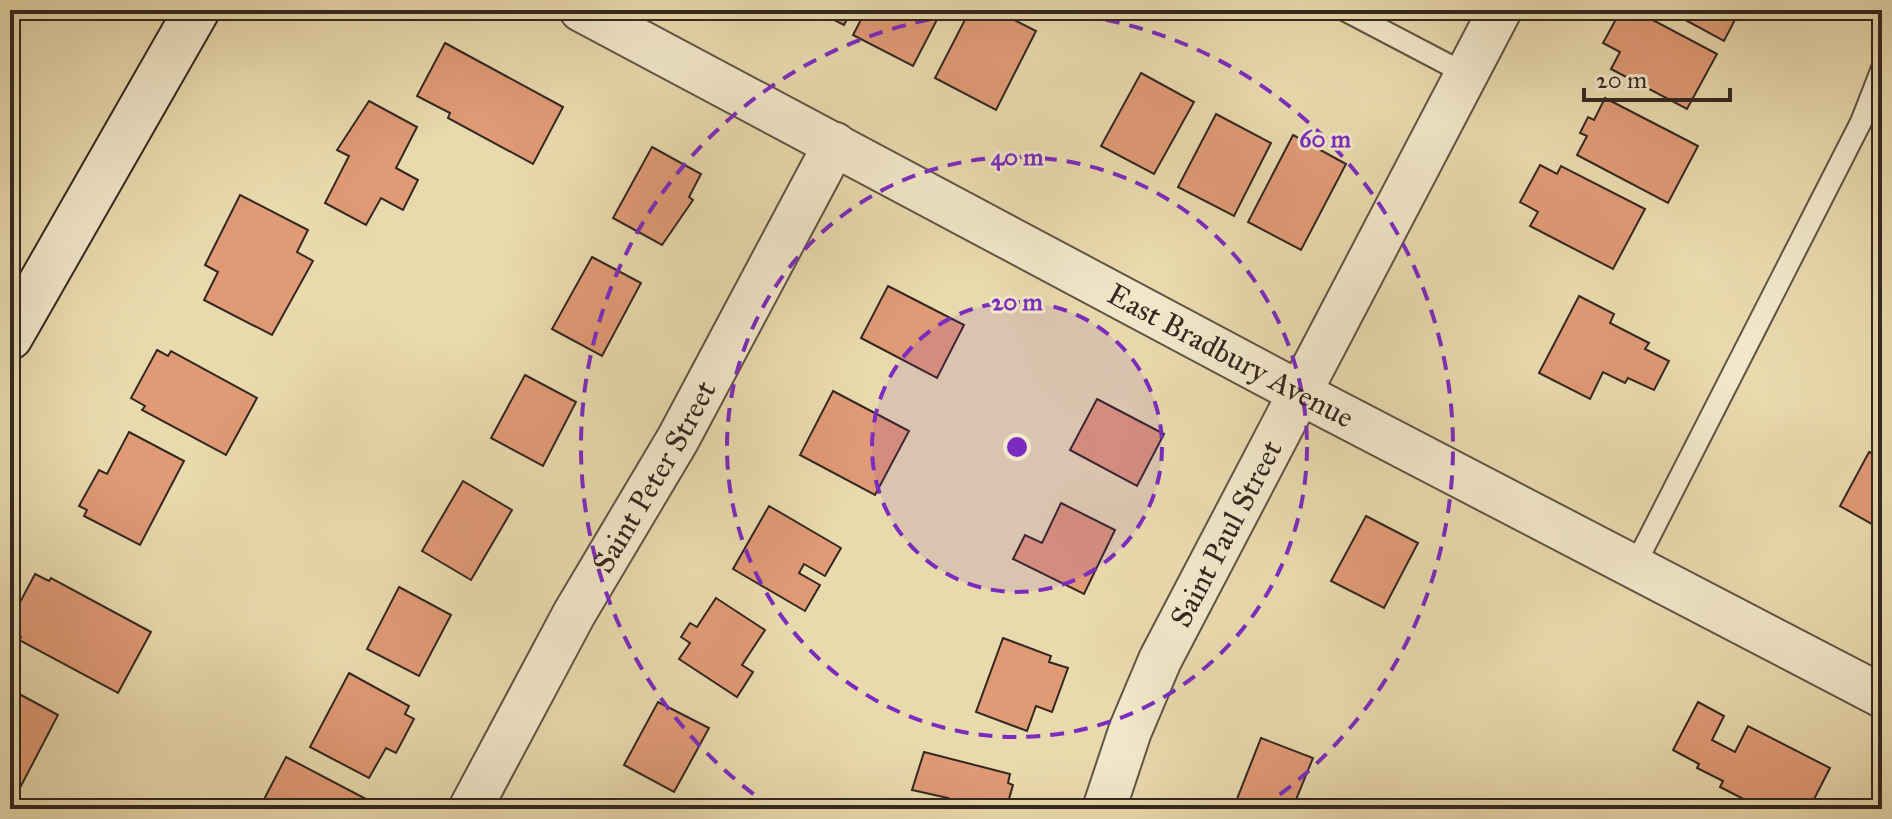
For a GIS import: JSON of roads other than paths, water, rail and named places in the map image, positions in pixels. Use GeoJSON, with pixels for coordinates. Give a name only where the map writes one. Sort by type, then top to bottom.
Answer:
{"type":"FeatureCollection","features":[{"type":"Feature","properties":{"kind":"main road"},"geometry":{"type":"LineString","coordinates":[[10,337],[197,10]]}},
{"type":"Feature","properties":{"kind":"street","name":"East Bradbury Avenue"},"geometry":{"type":"LineString","coordinates":[[581,10],[1300,393],[1882,696]]}},
{"type":"Feature","properties":{"kind":"street","name":"Saint Paul Street"},"geometry":{"type":"LineString","coordinates":[[1104,809],[1130,731],[1160,660],[1500,10]]}},
{"type":"Feature","properties":{"kind":"street","name":"Saint Peter Street"},"geometry":{"type":"LineString","coordinates":[[470,809],[574,614],[678,439],[835,144]]}},
{"type":"Feature","properties":{"kind":"lane"},"geometry":{"type":"LineString","coordinates":[[1344,10],[1466,74]]}},
{"type":"Feature","properties":{"kind":"lane"},"geometry":{"type":"LineString","coordinates":[[1634,567],[1861,122],[1882,68]]}}]}
